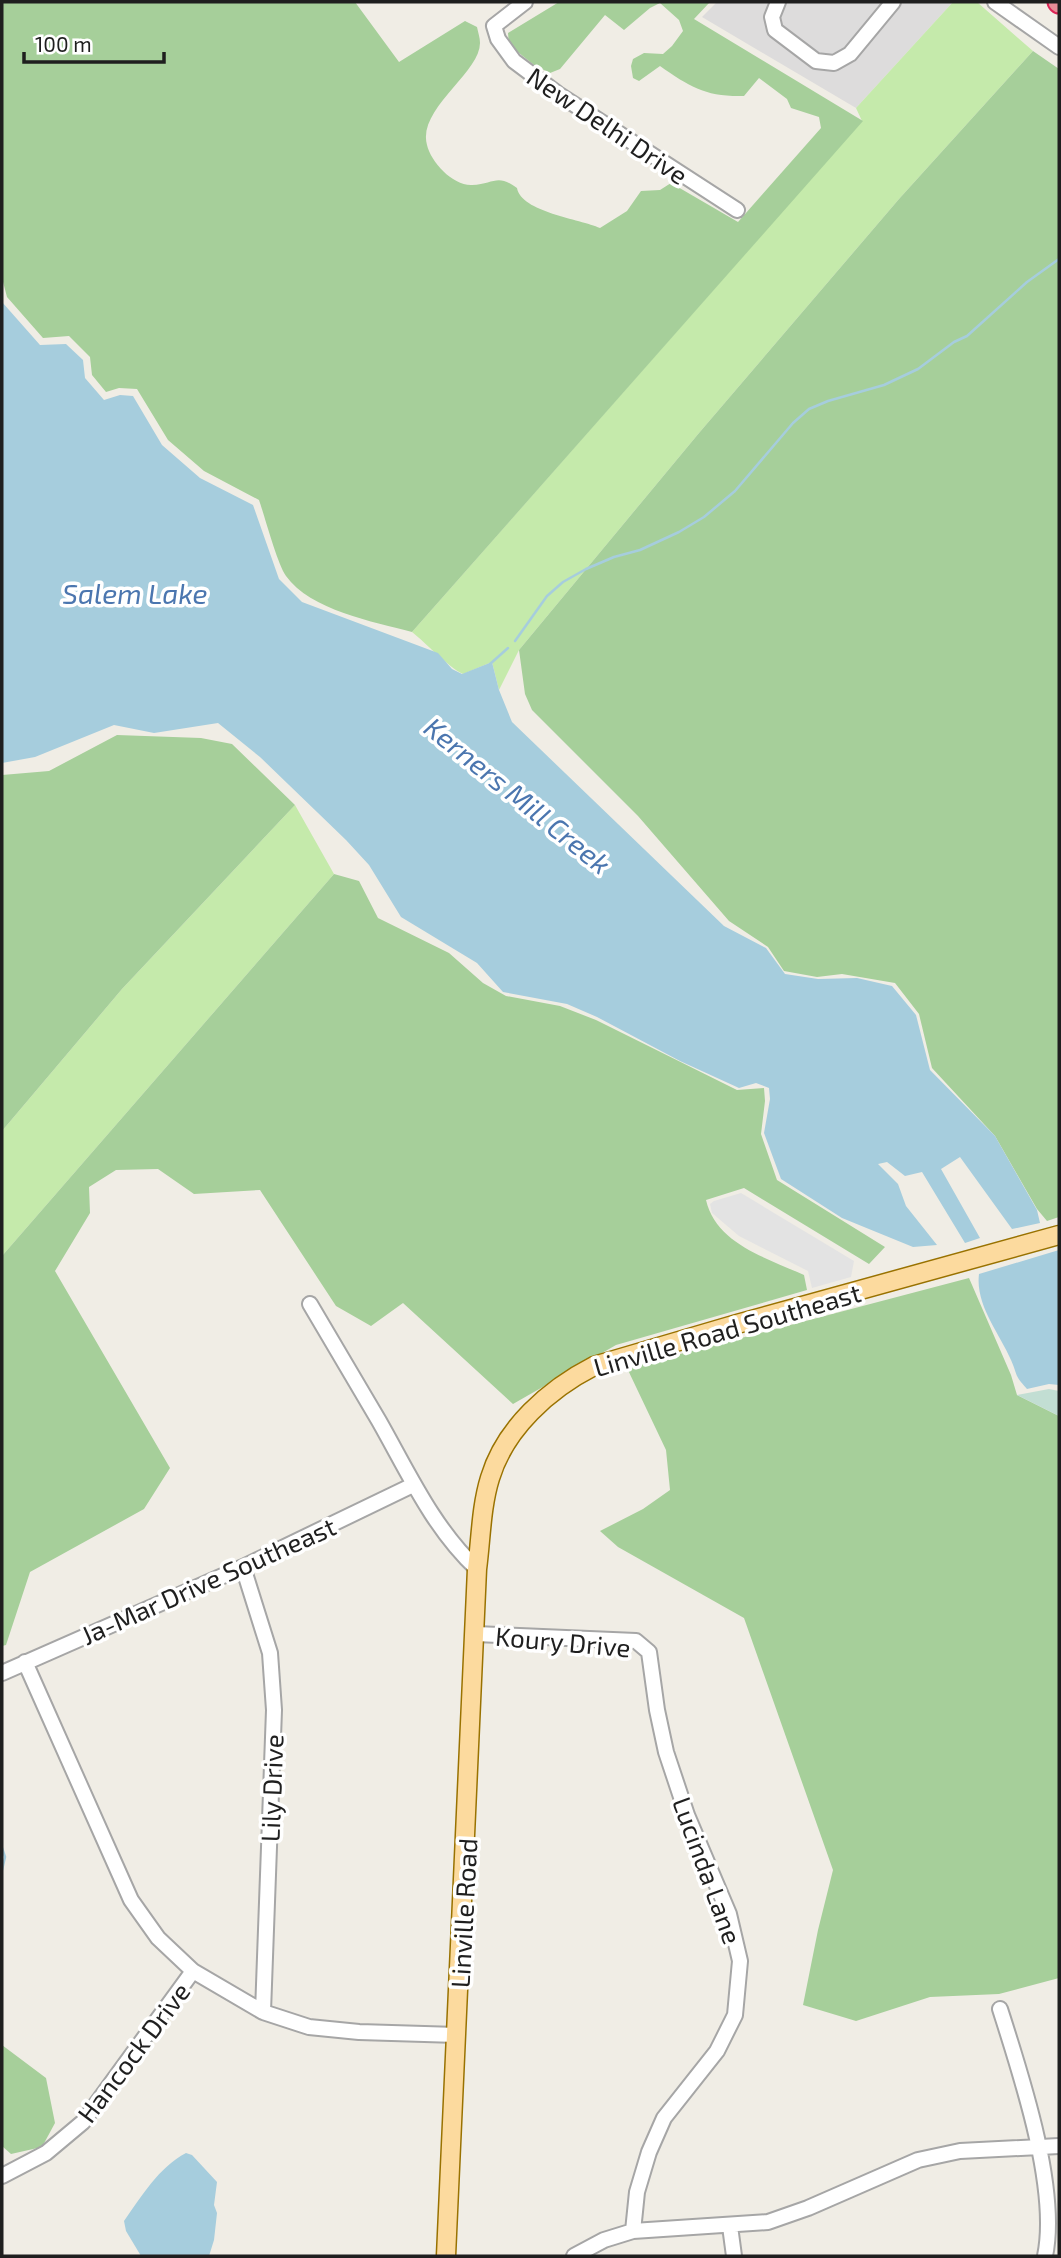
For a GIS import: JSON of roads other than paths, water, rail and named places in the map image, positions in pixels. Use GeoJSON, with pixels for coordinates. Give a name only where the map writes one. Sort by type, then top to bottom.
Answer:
{"type":"FeatureCollection","features":[{"type":"Feature","properties":{"kind":"main road","name":"Linville Road Southeast"},"geometry":{"type":"LineString","coordinates":[[477,1569],[489,1479],[501,1451],[512,1433],[535,1408],[579,1374],[607,1362],[737,1324],[1059,1236]]}},
{"type":"Feature","properties":{"kind":"main road","name":"Linville Road"},"geometry":{"type":"LineString","coordinates":[[446,2256],[477,1569]]}},
{"type":"Feature","properties":{"kind":"street","name":"New Delhi Drive"},"geometry":{"type":"LineString","coordinates":[[525,2],[494,26],[498,39],[514,61],[558,94],[737,210]]}},
{"type":"Feature","properties":{"kind":"street"},"geometry":{"type":"LineString","coordinates":[[778,2],[772,17],[775,30],[816,61],[834,63],[850,54],[893,2]]}},
{"type":"Feature","properties":{"kind":"street"},"geometry":{"type":"LineString","coordinates":[[995,2],[1059,47]]}},
{"type":"Feature","properties":{"kind":"street"},"geometry":{"type":"LineString","coordinates":[[310,1304],[380,1422],[413,1485],[459,1552],[477,1569]]}},
{"type":"Feature","properties":{"kind":"street","name":"Ja-Mar Drive Southeast"},"geometry":{"type":"LineString","coordinates":[[2,1673],[243,1567],[413,1485]]}},
{"type":"Feature","properties":{"kind":"street","name":"Lily Drive"},"geometry":{"type":"LineString","coordinates":[[243,1567],[270,1653],[274,1710],[263,2012]]}},
{"type":"Feature","properties":{"kind":"street","name":"Koury Drive"},"geometry":{"type":"LineString","coordinates":[[476,1634],[636,1641],[649,1652]]}},
{"type":"Feature","properties":{"kind":"street","name":"Lucinda Lane"},"geometry":{"type":"LineString","coordinates":[[633,2231],[637,2192],[649,2152],[664,2118],[717,2051],[735,2015],[740,1961],[729,1914],[687,1815],[666,1752],[649,1652]]}},
{"type":"Feature","properties":{"kind":"street"},"geometry":{"type":"LineString","coordinates":[[25,1662],[131,1900],[158,1938],[193,1971],[263,2012],[309,2027],[359,2032],[457,2035]]}},
{"type":"Feature","properties":{"kind":"street","name":"Hancock Drive"},"geometry":{"type":"LineString","coordinates":[[2,2176],[46,2153],[83,2122],[193,1971]]}},
{"type":"Feature","properties":{"kind":"street"},"geometry":{"type":"LineString","coordinates":[[1000,2009],[1016,2061],[1049,2203],[1049,2238],[1045,2256]]}},
{"type":"Feature","properties":{"kind":"street"},"geometry":{"type":"LineString","coordinates":[[575,2256],[604,2240],[633,2231],[768,2222],[798,2212],[918,2160],[960,2151],[1059,2146]]}},
{"type":"Feature","properties":{"kind":"street"},"geometry":{"type":"LineString","coordinates":[[730,2226],[734,2256]]}},
{"type":"Feature","properties":{"kind":"water","name":"Salem Lake"},"geometry":{"type":"Polygon","coordinates":[[[2,302],[40,345],[66,344],[83,360],[85,378],[104,400],[120,395],[133,396],[162,445],[200,478],[253,505],[279,579],[302,602],[438,653],[452,669],[462,674],[492,662],[499,690],[512,722],[724,926],[766,948],[785,974],[818,979],[857,978],[892,986],[916,1015],[930,1070],[995,1136],[1037,1210],[1040,1223],[1012,1229],[960,1157],[941,1169],[980,1238],[965,1243],[922,1172],[905,1176],[887,1162],[878,1164],[898,1184],[906,1206],[937,1245],[913,1247],[842,1218],[781,1179],[764,1133],[770,1099],[769,1088],[756,1083],[739,1088],[567,1004],[503,992],[477,963],[401,917],[369,865],[346,840],[260,757],[218,723],[154,733],[114,725],[35,757],[2,763],[2,302]]]}},
{"type":"Feature","properties":{"kind":"water"},"geometry":{"type":"Polygon","coordinates":[[[1059,1250],[1059,1385],[1049,1384],[1027,1389],[1018,1378],[984,1308],[979,1274],[1059,1250]]]}},
{"type":"Feature","properties":{"kind":"water"},"geometry":{"type":"Polygon","coordinates":[[[186,2153],[192,2155],[217,2182],[214,2205],[217,2213],[209,2256],[141,2256],[126,2231],[124,2221],[159,2174],[186,2153]]]}},
{"type":"Feature","properties":{"kind":"waterway"},"geometry":{"type":"LineString","coordinates":[[515,641],[547,596],[563,582],[614,557],[640,550],[704,517],[735,491],[793,423],[809,409],[884,385],[918,369],[954,342],[967,336],[1027,282],[1059,259]]}},
{"type":"Feature","properties":{"kind":"waterway"},"geometry":{"type":"LineString","coordinates":[[490,664],[508,648]]}},
{"type":"Feature","properties":{"kind":"waterway"},"geometry":{"type":"LineString","coordinates":[[2,1848],[5,1857],[2,1870]]}},
{"type":"Feature","properties":{"kind":"water label","name":"Kerners Mill Creek"},"geometry":{"type":"Point","coordinates":[518,795]}}]}
